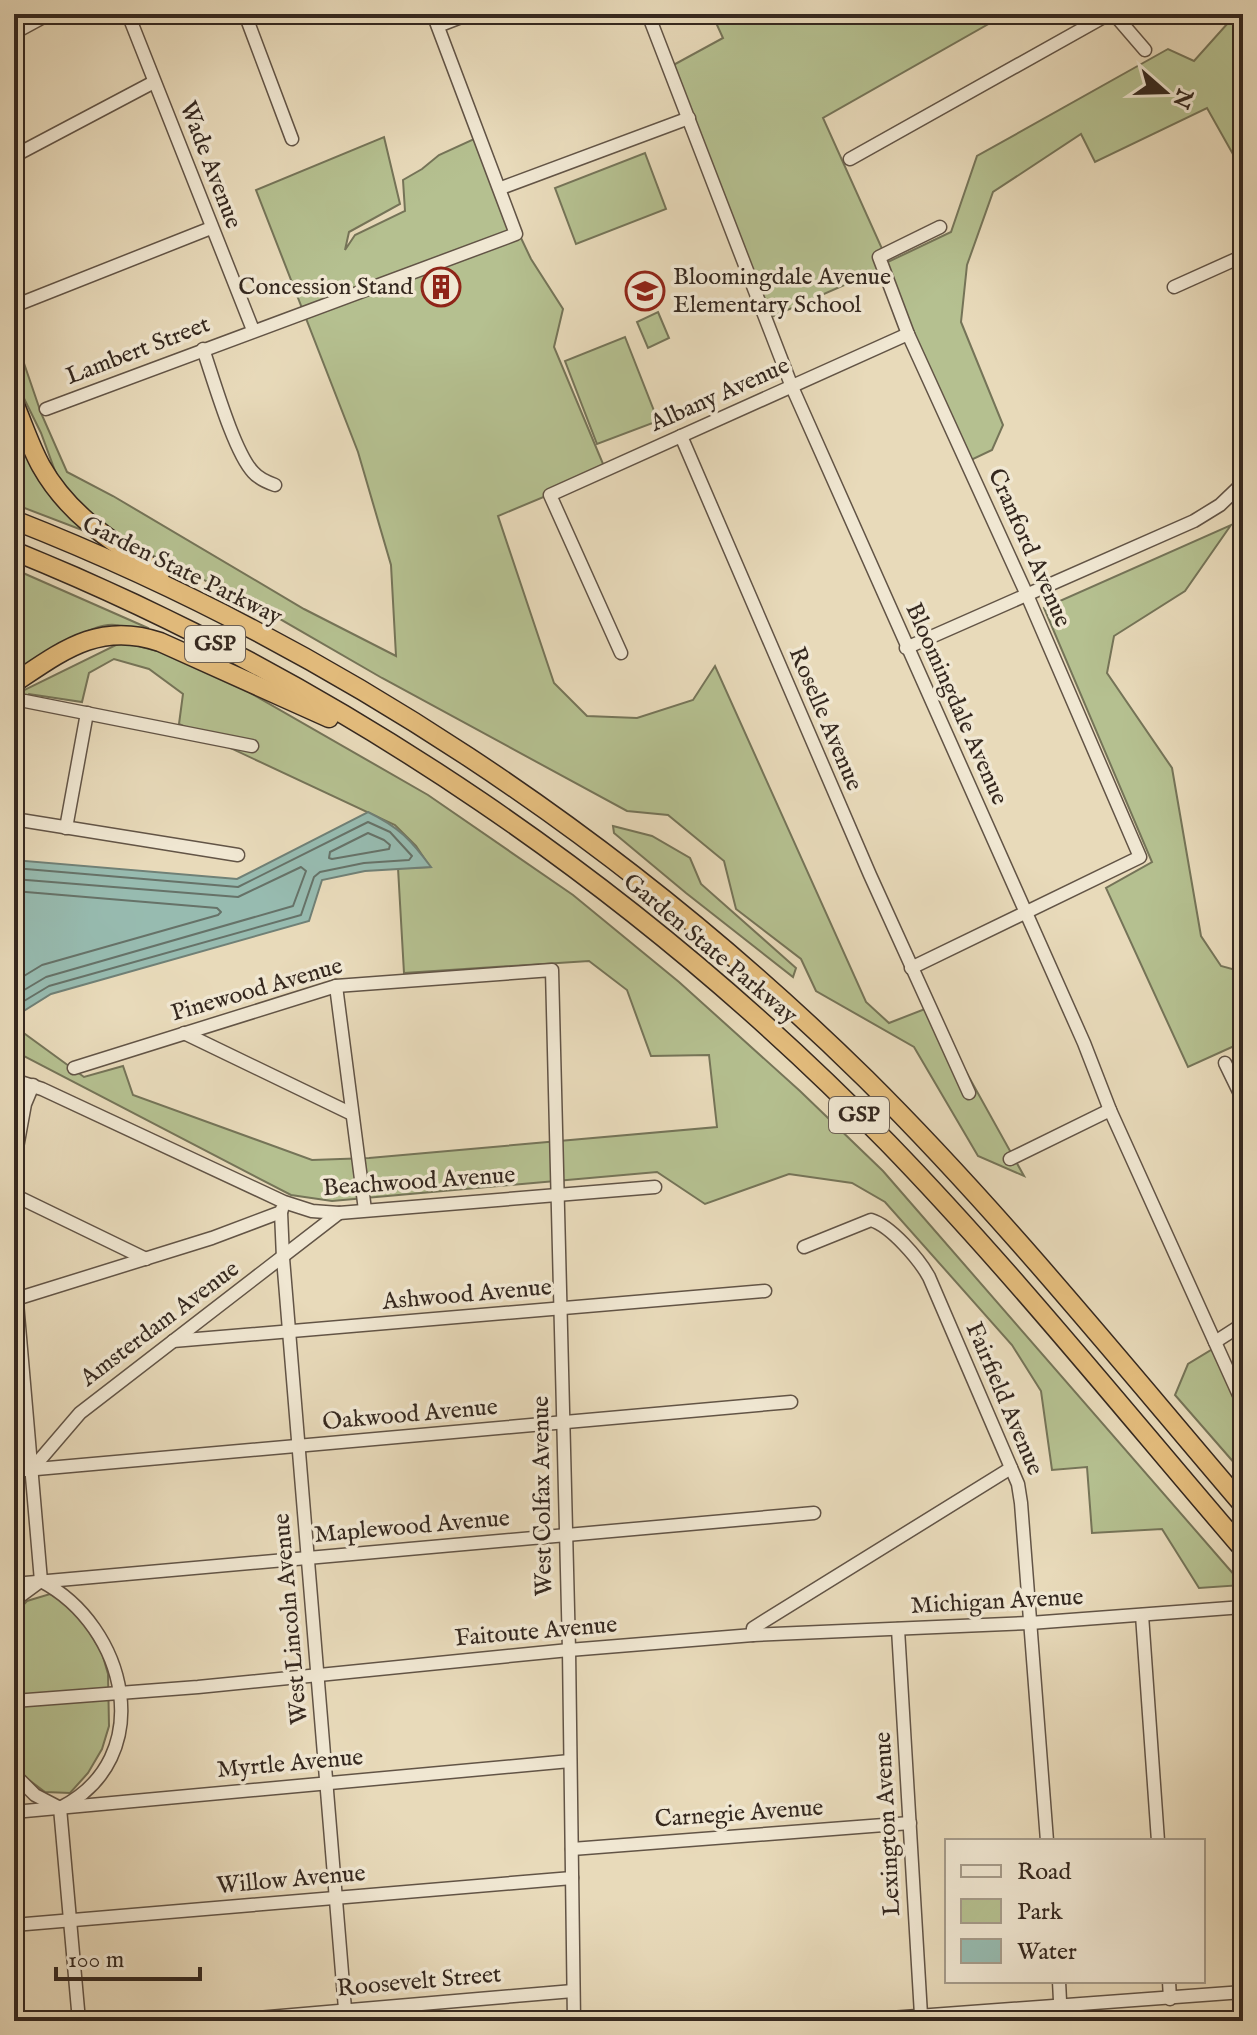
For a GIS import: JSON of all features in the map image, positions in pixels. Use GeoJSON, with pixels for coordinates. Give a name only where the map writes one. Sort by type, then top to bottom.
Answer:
{"type":"FeatureCollection","features":[{"type":"Feature","properties":{"kind":"highway"},"geometry":{"type":"LineString","coordinates":[[14,403],[42,468],[60,496],[76,513],[105,537],[240,623]]}},
{"type":"Feature","properties":{"kind":"highway","name":"Garden State Parkway"},"geometry":{"type":"LineString","coordinates":[[14,520],[127,567],[240,623],[394,710],[540,806],[640,881],[770,991],[847,1062],[948,1164],[1243,1505]]}},
{"type":"Feature","properties":{"kind":"highway","name":"Garden State Parkway"},"geometry":{"type":"LineString","coordinates":[[14,551],[196,634],[317,700],[407,753],[511,822],[623,905],[712,978],[815,1071],[890,1146],[980,1243],[1243,1549]]}},
{"type":"Feature","properties":{"kind":"highway"},"geometry":{"type":"LineString","coordinates":[[14,683],[84,640],[114,635],[145,637],[407,753]]}},
{"type":"Feature","properties":{"kind":"street"},"geometry":{"type":"LineString","coordinates":[[14,33],[49,14]]}},
{"type":"Feature","properties":{"kind":"street","name":"Wade Avenue"},"geometry":{"type":"LineString","coordinates":[[128,14],[253,330]]}},
{"type":"Feature","properties":{"kind":"street"},"geometry":{"type":"LineString","coordinates":[[245,14],[292,139]]}},
{"type":"Feature","properties":{"kind":"street"},"geometry":{"type":"LineString","coordinates":[[469,14],[435,20],[501,188],[689,118]]}},
{"type":"Feature","properties":{"kind":"street","name":"Bloomingdale Avenue"},"geometry":{"type":"LineString","coordinates":[[648,14],[792,387],[1243,1404]]}},
{"type":"Feature","properties":{"kind":"street"},"geometry":{"type":"LineString","coordinates":[[850,159],[1111,14],[1145,50]]}},
{"type":"Feature","properties":{"kind":"street"},"geometry":{"type":"LineString","coordinates":[[14,156],[154,82]]}},
{"type":"Feature","properties":{"kind":"street","name":"Lambert Street"},"geometry":{"type":"LineString","coordinates":[[46,409],[516,234],[501,188]]}},
{"type":"Feature","properties":{"kind":"street","name":"Cranford Avenue"},"geometry":{"type":"LineString","coordinates":[[940,227],[879,257],[908,334],[1027,595],[1140,857],[1025,913]]}},
{"type":"Feature","properties":{"kind":"street"},"geometry":{"type":"LineString","coordinates":[[14,306],[211,228]]}},
{"type":"Feature","properties":{"kind":"street"},"geometry":{"type":"LineString","coordinates":[[1174,287],[1243,256]]}},
{"type":"Feature","properties":{"kind":"street","name":"Albany Avenue"},"geometry":{"type":"LineString","coordinates":[[621,653],[550,495],[908,334]]}},
{"type":"Feature","properties":{"kind":"street"},"geometry":{"type":"LineString","coordinates":[[203,349],[246,463],[264,481],[275,485]]}},
{"type":"Feature","properties":{"kind":"street","name":"Roselle Avenue"},"geometry":{"type":"LineString","coordinates":[[681,436],[911,968],[969,1093]]}},
{"type":"Feature","properties":{"kind":"street"},"geometry":{"type":"LineString","coordinates":[[906,648],[1194,521],[1220,505],[1243,483]]}},
{"type":"Feature","properties":{"kind":"street"},"geometry":{"type":"LineString","coordinates":[[25,701],[252,746]]}},
{"type":"Feature","properties":{"kind":"street"},"geometry":{"type":"LineString","coordinates":[[66,828],[87,713]]}},
{"type":"Feature","properties":{"kind":"street"},"geometry":{"type":"LineString","coordinates":[[14,819],[238,855]]}},
{"type":"Feature","properties":{"kind":"street"},"geometry":{"type":"LineString","coordinates":[[911,968],[1025,913]]}},
{"type":"Feature","properties":{"kind":"street","name":"Pinewood Avenue"},"geometry":{"type":"LineString","coordinates":[[74,1068],[336,986],[552,970]]}},
{"type":"Feature","properties":{"kind":"street","name":"West Colfax Avenue"},"geometry":{"type":"LineString","coordinates":[[552,970],[569,1650],[574,2021]]}},
{"type":"Feature","properties":{"kind":"street"},"geometry":{"type":"LineString","coordinates":[[336,986],[365,1210]]}},
{"type":"Feature","properties":{"kind":"street"},"geometry":{"type":"LineString","coordinates":[[184,1033],[352,1114]]}},
{"type":"Feature","properties":{"kind":"street"},"geometry":{"type":"LineString","coordinates":[[1225,1063],[1243,1100]]}},
{"type":"Feature","properties":{"kind":"street","name":"Beachwood Avenue"},"geometry":{"type":"LineString","coordinates":[[14,1080],[33,1085],[283,1207],[339,1213],[655,1187]]}},
{"type":"Feature","properties":{"kind":"street"},"geometry":{"type":"LineString","coordinates":[[14,1164],[25,1104],[33,1085]]}},
{"type":"Feature","properties":{"kind":"street"},"geometry":{"type":"LineString","coordinates":[[1010,1159],[1110,1110]]}},
{"type":"Feature","properties":{"kind":"street"},"geometry":{"type":"LineString","coordinates":[[14,1195],[146,1259]]}},
{"type":"Feature","properties":{"kind":"street"},"geometry":{"type":"LineString","coordinates":[[16,1299],[146,1259],[283,1207]]}},
{"type":"Feature","properties":{"kind":"street","name":"West Lincoln Avenue"},"geometry":{"type":"LineString","coordinates":[[283,1207],[283,1258],[346,2016]]}},
{"type":"Feature","properties":{"kind":"street","name":"Amsterdam Avenue"},"geometry":{"type":"LineString","coordinates":[[32,1469],[80,1413],[339,1213]]}},
{"type":"Feature","properties":{"kind":"street","name":"Fairfield Avenue"},"geometry":{"type":"LineString","coordinates":[[804,1247],[871,1220],[884,1226],[914,1256],[929,1277],[1018,1484],[1047,1839]]}},
{"type":"Feature","properties":{"kind":"street"},"geometry":{"type":"LineString","coordinates":[[14,1268],[18,1369],[32,1469],[41,1581]]}},
{"type":"Feature","properties":{"kind":"street","name":"Ashwood Avenue"},"geometry":{"type":"LineString","coordinates":[[173,1341],[765,1291]]}},
{"type":"Feature","properties":{"kind":"street"},"geometry":{"type":"LineString","coordinates":[[1215,1342],[1243,1324]]}},
{"type":"Feature","properties":{"kind":"street","name":"Oakwood Avenue"},"geometry":{"type":"LineString","coordinates":[[32,1469],[791,1402]]}},
{"type":"Feature","properties":{"kind":"street"},"geometry":{"type":"LineString","coordinates":[[753,1635],[753,1628],[1011,1468]]}},
{"type":"Feature","properties":{"kind":"street"},"geometry":{"type":"LineString","coordinates":[[14,1471],[32,1469]]}},
{"type":"Feature","properties":{"kind":"street","name":"Maplewood Avenue"},"geometry":{"type":"LineString","coordinates":[[14,1584],[814,1513]]}},
{"type":"Feature","properties":{"kind":"street"},"geometry":{"type":"LineString","coordinates":[[14,1605],[19,1597],[41,1581]]}},
{"type":"Feature","properties":{"kind":"street"},"geometry":{"type":"LineString","coordinates":[[41,1581],[70,1599],[91,1622],[107,1649],[120,1693],[120,1729],[109,1761],[89,1788],[60,1808]]}},
{"type":"Feature","properties":{"kind":"street","name":"Michigan Avenue"},"geometry":{"type":"LineString","coordinates":[[753,1635],[1030,1623],[1243,1607]]}},
{"type":"Feature","properties":{"kind":"street"},"geometry":{"type":"LineString","coordinates":[[1142,1615],[1158,1839]]}},
{"type":"Feature","properties":{"kind":"street","name":"Lexington Avenue"},"geometry":{"type":"LineString","coordinates":[[898,1629],[921,2015]]}},
{"type":"Feature","properties":{"kind":"street","name":"Faitoute Avenue"},"geometry":{"type":"LineString","coordinates":[[14,1701],[753,1635]]}},
{"type":"Feature","properties":{"kind":"street","name":"Myrtle Avenue"},"geometry":{"type":"LineString","coordinates":[[14,1812],[570,1761]]}},
{"type":"Feature","properties":{"kind":"street"},"geometry":{"type":"LineString","coordinates":[[14,1774],[35,1795],[60,1808]]}},
{"type":"Feature","properties":{"kind":"street"},"geometry":{"type":"LineString","coordinates":[[60,1808],[79,2021]]}},
{"type":"Feature","properties":{"kind":"street","name":"Carnegie Avenue"},"geometry":{"type":"LineString","coordinates":[[572,1849],[910,1823]]}},
{"type":"Feature","properties":{"kind":"street","name":"Willow Avenue"},"geometry":{"type":"LineString","coordinates":[[14,1925],[572,1878]]}},
{"type":"Feature","properties":{"kind":"street"},"geometry":{"type":"LineString","coordinates":[[1059,1983],[1061,2021]]}},
{"type":"Feature","properties":{"kind":"street"},"geometry":{"type":"LineString","coordinates":[[1169,1983],[1170,1999]]}},
{"type":"Feature","properties":{"kind":"street","name":"Roosevelt Street"},"geometry":{"type":"LineString","coordinates":[[221,2021],[346,2016],[573,1991]]}},
{"type":"Feature","properties":{"kind":"street"},"geometry":{"type":"LineString","coordinates":[[850,2021],[1243,1992]]}},
{"type":"Feature","properties":{"kind":"green space"},"geometry":{"type":"Polygon","coordinates":[[[712,14],[801,14],[818,20],[835,14],[1006,14],[823,118],[888,262],[951,232],[977,156],[1168,49],[1194,61],[1236,14],[1243,14],[1243,172],[1207,108],[1095,162],[1081,134],[993,192],[967,265],[961,322],[1003,425],[992,450],[969,461],[883,268],[767,319],[666,69],[723,38],[712,14]]]}},
{"type":"Feature","properties":{"kind":"green space"},"geometry":{"type":"Polygon","coordinates":[[[384,137],[400,204],[349,232],[345,250],[355,235],[405,211],[403,180],[439,155],[474,139],[531,259],[563,309],[554,347],[606,471],[498,516],[554,683],[587,716],[637,718],[693,700],[715,666],[866,1002],[889,1023],[930,1007],[1024,1176],[978,1156],[914,1047],[816,991],[801,959],[736,909],[724,861],[668,815],[627,811],[382,678],[235,593],[135,547],[76,501],[58,479],[41,433],[14,378],[14,334],[41,413],[67,472],[304,609],[396,656],[391,565],[358,452],[256,190],[384,137]]]}},
{"type":"Feature","properties":{"kind":"green space"},"geometry":{"type":"Polygon","coordinates":[[[645,153],[666,209],[576,244],[555,188],[645,153]]]}},
{"type":"Feature","properties":{"kind":"green space"},"geometry":{"type":"Polygon","coordinates":[[[658,312],[669,338],[648,348],[637,322],[658,312]]]}},
{"type":"Feature","properties":{"kind":"green space"},"geometry":{"type":"Polygon","coordinates":[[[625,337],[658,421],[597,444],[565,361],[625,337]]]}},
{"type":"Feature","properties":{"kind":"green space"},"geometry":{"type":"Polygon","coordinates":[[[14,420],[84,527],[82,530],[14,504],[14,420]]]}},
{"type":"Feature","properties":{"kind":"green space"},"geometry":{"type":"Polygon","coordinates":[[[1231,525],[1185,591],[1114,636],[1107,673],[1172,768],[1201,936],[1221,966],[1243,972],[1243,1042],[1188,1067],[1106,888],[1152,862],[1044,608],[1231,525]]]}},
{"type":"Feature","properties":{"kind":"green space"},"geometry":{"type":"Polygon","coordinates":[[[14,569],[148,628],[146,631],[115,625],[92,629],[14,674],[14,569]]]}},
{"type":"Feature","properties":{"kind":"green space"},"geometry":{"type":"Polygon","coordinates":[[[122,642],[193,660],[428,795],[573,895],[679,982],[883,1171],[1243,1585],[1199,1588],[1162,1529],[1092,1533],[1087,1467],[1052,1470],[1041,1391],[1012,1345],[885,1202],[852,1183],[789,1174],[705,1204],[657,1172],[332,1201],[291,1195],[14,1051],[14,1026],[84,1077],[123,1066],[133,1095],[312,1160],[369,1158],[717,1127],[709,1055],[651,1056],[627,990],[589,961],[404,973],[398,868],[430,867],[416,846],[395,825],[179,724],[183,694],[149,669],[114,659],[89,673],[82,702],[29,694],[14,713],[14,695],[122,642]]]}},
{"type":"Feature","properties":{"kind":"green space"},"geometry":{"type":"Polygon","coordinates":[[[613,826],[652,836],[690,858],[701,884],[796,968],[793,977],[614,833],[613,826]]]}},
{"type":"Feature","properties":{"kind":"green space"},"geometry":{"type":"Polygon","coordinates":[[[1216,1347],[1243,1407],[1243,1473],[1175,1395],[1188,1364],[1216,1347]]]}},
{"type":"Feature","properties":{"kind":"green space"},"geometry":{"type":"Polygon","coordinates":[[[50,1594],[75,1608],[102,1653],[108,1674],[109,1726],[102,1749],[88,1773],[70,1793],[45,1792],[21,1774],[14,1764],[14,1615],[27,1601],[50,1594]]]}},
{"type":"Feature","properties":{"kind":"water"},"geometry":{"type":"Polygon","coordinates":[[[368,812],[404,835],[431,867],[365,871],[322,880],[309,921],[51,994],[14,1017],[14,860],[237,879],[368,812]]]}},
{"type":"Feature","properties":{"kind":"place","name":"Concession Stand"},"geometry":{"type":"Point","coordinates":[441,287]}},
{"type":"Feature","properties":{"kind":"place","name":"Bloomingdale Avenue Elementary School"},"geometry":{"type":"Point","coordinates":[645,291]}}]}
